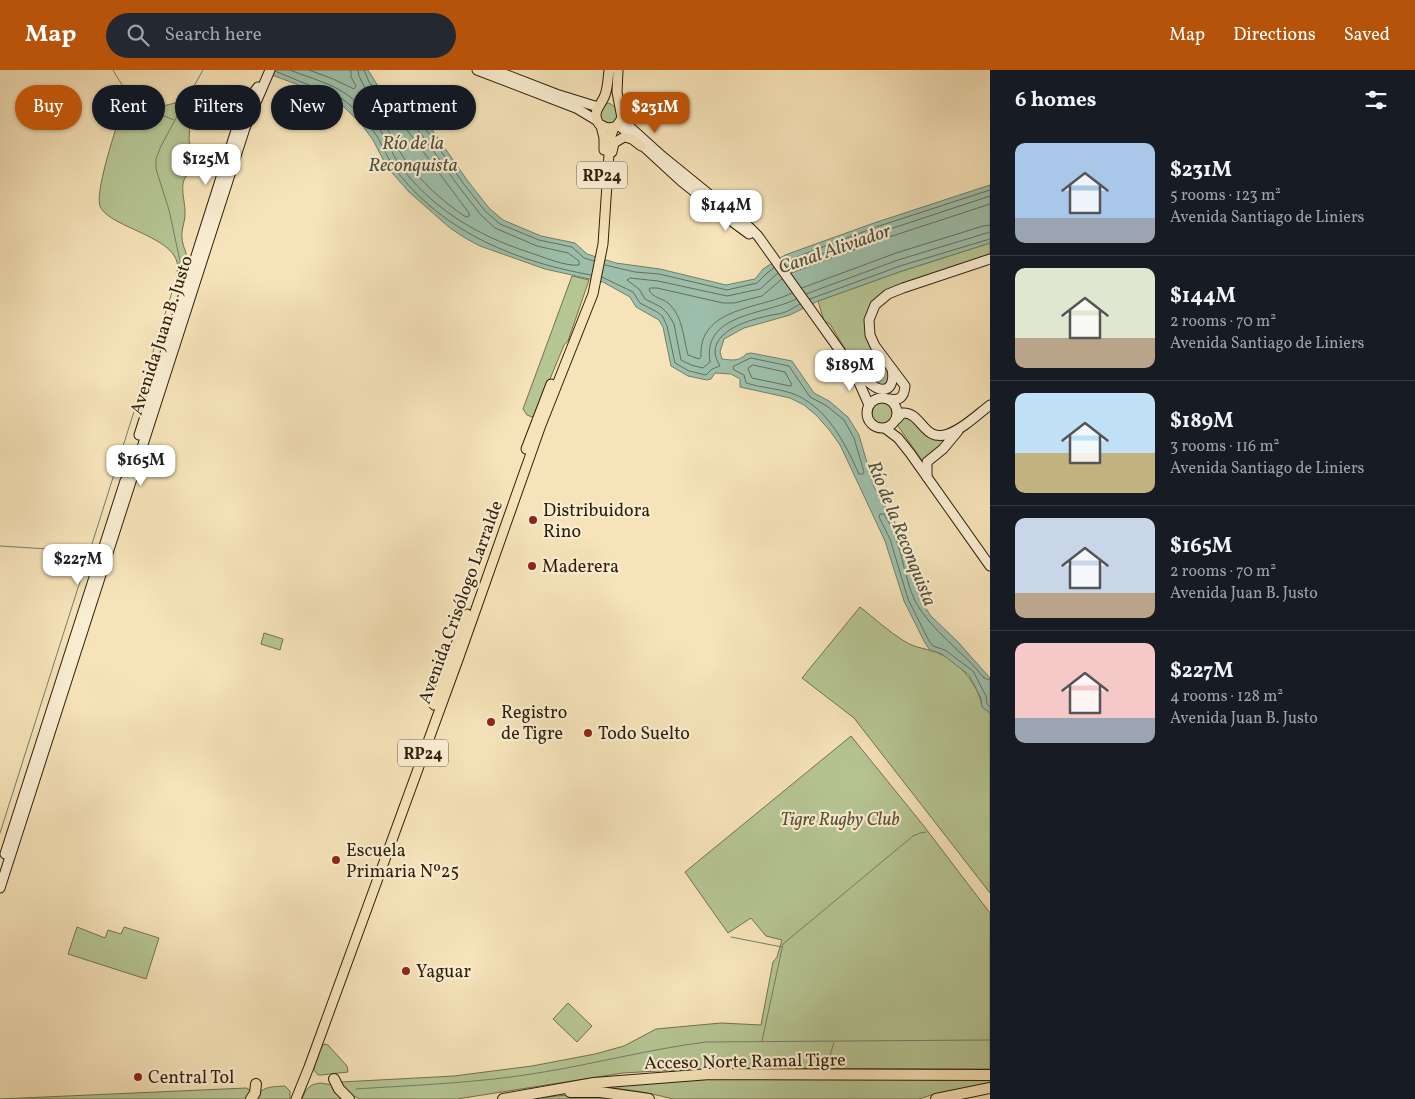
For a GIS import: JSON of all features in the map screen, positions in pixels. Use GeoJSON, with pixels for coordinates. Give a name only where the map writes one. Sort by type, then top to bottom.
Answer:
{"type":"FeatureCollection","features":[{"type":"Feature","properties":{"kind":"highway","name":"Acceso Norte Ramal Tigre"},"geometry":{"type":"LineString","coordinates":[[503,1099],[594,1083],[710,1074],[990,1075]]}},
{"type":"Feature","properties":{"kind":"highway"},"geometry":{"type":"LineString","coordinates":[[334,1079],[339,1089],[349,1099]]}},
{"type":"Feature","properties":{"kind":"highway"},"geometry":{"type":"LineString","coordinates":[[250,1099],[255,1093],[256,1084]]}},
{"type":"Feature","properties":{"kind":"highway"},"geometry":{"type":"LineString","coordinates":[[936,1099],[990,1088]]}},
{"type":"Feature","properties":{"kind":"highway"},"geometry":{"type":"LineString","coordinates":[[514,1097],[589,1091],[649,1099]]}},
{"type":"Feature","properties":{"kind":"main road"},"geometry":{"type":"LineString","coordinates":[[477,70],[576,108],[607,128],[616,126],[631,135],[641,146],[716,210],[745,230],[771,255]]}},
{"type":"Feature","properties":{"kind":"main road"},"geometry":{"type":"LineString","coordinates":[[494,70],[556,94],[600,105],[610,101],[614,102],[632,129],[754,231],[853,369],[896,406],[896,421],[910,453]]}},
{"type":"Feature","properties":{"kind":"main road","name":"RP24"},"geometry":{"type":"LineString","coordinates":[[598,123],[596,112],[606,93],[609,70]]}},
{"type":"Feature","properties":{"kind":"main road","name":"RP24"},"geometry":{"type":"LineString","coordinates":[[616,126],[621,120],[616,87],[618,70]]}},
{"type":"Feature","properties":{"kind":"main road","name":"Avenida Juan B. Justo"},"geometry":{"type":"LineString","coordinates":[[0,869],[238,124],[246,102],[267,74]]}},
{"type":"Feature","properties":{"kind":"main road","name":"Avenida Juan B. Justo"},"geometry":{"type":"LineString","coordinates":[[0,888],[245,128],[267,74]]}},
{"type":"Feature","properties":{"kind":"main road","name":"Avenida Crisólogo Larralde"},"geometry":{"type":"LineString","coordinates":[[296,1099],[375,888],[541,424],[597,276],[603,244],[604,145],[598,123]]}},
{"type":"Feature","properties":{"kind":"main road","name":"Avenida Crisólogo Larralde"},"geometry":{"type":"LineString","coordinates":[[602,223],[610,139],[616,126]]}},
{"type":"Feature","properties":{"kind":"main road"},"geometry":{"type":"LineString","coordinates":[[608,161],[613,145],[621,138],[628,138],[641,146]]}},
{"type":"Feature","properties":{"kind":"main road"},"geometry":{"type":"LineString","coordinates":[[990,259],[903,288],[888,294],[875,305],[869,320],[870,335],[875,346],[903,382],[904,395],[898,400],[875,400],[869,406],[867,415],[868,420],[876,428],[886,428],[896,421],[902,413],[907,413],[912,415],[927,432],[947,435],[963,426],[990,405]]}},
{"type":"Feature","properties":{"kind":"main road"},"geometry":{"type":"LineString","coordinates":[[853,369],[869,406]]}},
{"type":"Feature","properties":{"kind":"main road"},"geometry":{"type":"LineString","coordinates":[[860,376],[878,388],[884,389],[892,384],[894,379],[892,369]]}},
{"type":"Feature","properties":{"kind":"main road"},"geometry":{"type":"LineString","coordinates":[[928,477],[927,462],[948,444],[963,426]]}},
{"type":"Feature","properties":{"kind":"main road"},"geometry":{"type":"LineString","coordinates":[[886,428],[898,438],[910,453],[990,566]]}},
{"type":"Feature","properties":{"kind":"green space"},"geometry":{"type":"Polygon","coordinates":[[[175,103],[175,130],[190,130],[189,139],[196,160],[194,172],[188,174],[183,184],[185,214],[182,235],[187,260],[186,264],[177,272],[176,260],[170,250],[145,234],[117,221],[106,214],[100,206],[100,189],[115,130],[165,130],[165,106],[175,103]]]}},
{"type":"Feature","properties":{"kind":"green space"},"geometry":{"type":"Polygon","coordinates":[[[609,103],[618,109],[617,123],[603,125],[598,112],[602,106],[609,103]]]}},
{"type":"Feature","properties":{"kind":"green space"},"geometry":{"type":"Polygon","coordinates":[[[990,243],[990,256],[883,294],[867,324],[891,371],[888,384],[879,385],[860,370],[854,364],[830,324],[824,321],[818,301],[902,271],[990,243]]]}},
{"type":"Feature","properties":{"kind":"green space"},"geometry":{"type":"Polygon","coordinates":[[[572,276],[589,280],[568,341],[564,345],[536,413],[532,417],[527,415],[523,409],[572,276]]]}},
{"type":"Feature","properties":{"kind":"green space"},"geometry":{"type":"Polygon","coordinates":[[[883,402],[893,409],[894,413],[887,423],[883,424],[873,417],[872,413],[879,403],[883,402]]]}},
{"type":"Feature","properties":{"kind":"green space"},"geometry":{"type":"Polygon","coordinates":[[[905,415],[920,428],[948,436],[923,462],[898,426],[898,423],[905,415]]]}},
{"type":"Feature","properties":{"kind":"green space"},"geometry":{"type":"Polygon","coordinates":[[[860,607],[904,641],[913,646],[936,652],[955,663],[973,683],[982,707],[990,713],[990,893],[854,718],[802,678],[860,607]]]}},
{"type":"Feature","properties":{"kind":"green space"},"geometry":{"type":"Polygon","coordinates":[[[264,633],[283,639],[280,650],[261,644],[264,633]]]}},
{"type":"Feature","properties":{"kind":"green space","name":"Tigre Rugby Club"},"geometry":{"type":"Polygon","coordinates":[[[851,736],[923,825],[990,913],[990,1069],[743,1068],[676,1070],[623,1073],[457,1099],[360,1099],[347,1093],[341,1082],[454,1076],[532,1066],[595,1054],[624,1046],[656,1029],[721,1023],[761,1025],[773,962],[777,957],[782,940],[766,936],[751,918],[728,933],[685,872],[851,736]]]}},
{"type":"Feature","properties":{"kind":"green space"},"geometry":{"type":"Polygon","coordinates":[[[77,927],[105,938],[108,930],[121,934],[124,927],[159,938],[146,979],[68,954],[77,927]]]}},
{"type":"Feature","properties":{"kind":"green space"},"geometry":{"type":"Polygon","coordinates":[[[568,1003],[592,1026],[577,1042],[553,1019],[568,1003]]]}},
{"type":"Feature","properties":{"kind":"green space"},"geometry":{"type":"Polygon","coordinates":[[[325,1044],[347,1066],[348,1072],[318,1075],[314,1070],[314,1064],[321,1046],[325,1044]]]}},
{"type":"Feature","properties":{"kind":"green space"},"geometry":{"type":"Polygon","coordinates":[[[736,1077],[990,1078],[990,1084],[934,1094],[919,1099],[673,1099],[634,1091],[594,1087],[736,1077]]]}},
{"type":"Feature","properties":{"kind":"green space"},"geometry":{"type":"Polygon","coordinates":[[[321,1083],[333,1085],[347,1099],[302,1099],[309,1087],[321,1083]]]}},
{"type":"Feature","properties":{"kind":"green space"},"geometry":{"type":"Polygon","coordinates":[[[285,1086],[290,1091],[290,1099],[254,1099],[264,1089],[285,1086]]]}},
{"type":"Feature","properties":{"kind":"green space"},"geometry":{"type":"Polygon","coordinates":[[[246,1088],[252,1091],[249,1099],[0,1099],[246,1088]]]}},
{"type":"Feature","properties":{"kind":"green space"},"geometry":{"type":"Polygon","coordinates":[[[567,1095],[631,1099],[527,1099],[567,1095]]]}},
{"type":"Feature","properties":{"kind":"water","name":"Río de la Reconquista"},"geometry":{"type":"Polygon","coordinates":[[[268,70],[368,70],[377,85],[353,85],[353,116],[343,106],[343,85],[298,85],[272,75],[268,70]]]}},
{"type":"Feature","properties":{"kind":"water","name":"Río de la Reconquista"},"geometry":{"type":"Polygon","coordinates":[[[366,130],[432,130],[467,180],[489,208],[503,220],[541,236],[575,243],[587,254],[616,263],[660,269],[726,285],[755,279],[763,269],[785,255],[874,223],[990,185],[990,243],[902,271],[818,301],[790,315],[744,328],[724,339],[720,352],[722,359],[738,359],[751,353],[792,361],[814,393],[829,401],[848,417],[859,435],[874,487],[898,528],[920,598],[930,615],[958,642],[990,678],[990,713],[982,707],[981,698],[969,675],[942,654],[930,650],[925,643],[904,601],[885,541],[850,466],[840,445],[817,416],[804,405],[790,398],[740,387],[740,379],[731,374],[715,373],[711,379],[707,380],[688,376],[671,366],[663,327],[659,320],[636,307],[630,297],[603,282],[545,269],[480,246],[465,238],[450,228],[409,192],[387,167],[366,130]]]}},
{"type":"Feature","properties":{"kind":"waterway"},"geometry":{"type":"LineString","coordinates":[[113,70],[125,89],[138,102],[174,120]]}},
{"type":"Feature","properties":{"kind":"waterway"},"geometry":{"type":"LineString","coordinates":[[0,833],[180,267],[169,210],[156,169],[156,159],[161,146],[203,70]]}},
{"type":"Feature","properties":{"kind":"waterway"},"geometry":{"type":"LineString","coordinates":[[0,546],[80,551]]}},
{"type":"Feature","properties":{"kind":"waterway"},"geometry":{"type":"LineString","coordinates":[[762,1041],[783,944],[913,836],[926,832]]}},
{"type":"Feature","properties":{"kind":"waterway"},"geometry":{"type":"LineString","coordinates":[[731,937],[782,947]]}},
{"type":"Feature","properties":{"kind":"waterway"},"geometry":{"type":"LineString","coordinates":[[356,1089],[493,1079],[706,1042],[990,1040]]}},
{"type":"Feature","properties":{"kind":"waterway"},"geometry":{"type":"LineString","coordinates":[[830,1056],[834,1042]]}},
{"type":"Feature","properties":{"kind":"place","name":"Distribuidora Rino"},"geometry":{"type":"Point","coordinates":[533,520]}},
{"type":"Feature","properties":{"kind":"place","name":"Maderera"},"geometry":{"type":"Point","coordinates":[532,566]}},
{"type":"Feature","properties":{"kind":"place","name":"Registro de Tigre"},"geometry":{"type":"Point","coordinates":[491,722]}},
{"type":"Feature","properties":{"kind":"place","name":"Todo Suelto"},"geometry":{"type":"Point","coordinates":[588,733]}},
{"type":"Feature","properties":{"kind":"place","name":"Escuela Primaria Nº25"},"geometry":{"type":"Point","coordinates":[336,860]}},
{"type":"Feature","properties":{"kind":"place","name":"Yaguar"},"geometry":{"type":"Point","coordinates":[406,971]}},
{"type":"Feature","properties":{"kind":"place","name":"Central Tol"},"geometry":{"type":"Point","coordinates":[138,1077]}},
{"type":"Feature","properties":{"kind":"water label","name":"Canal Aliviador"},"geometry":{"type":"Point","coordinates":[834,248]}}]}
